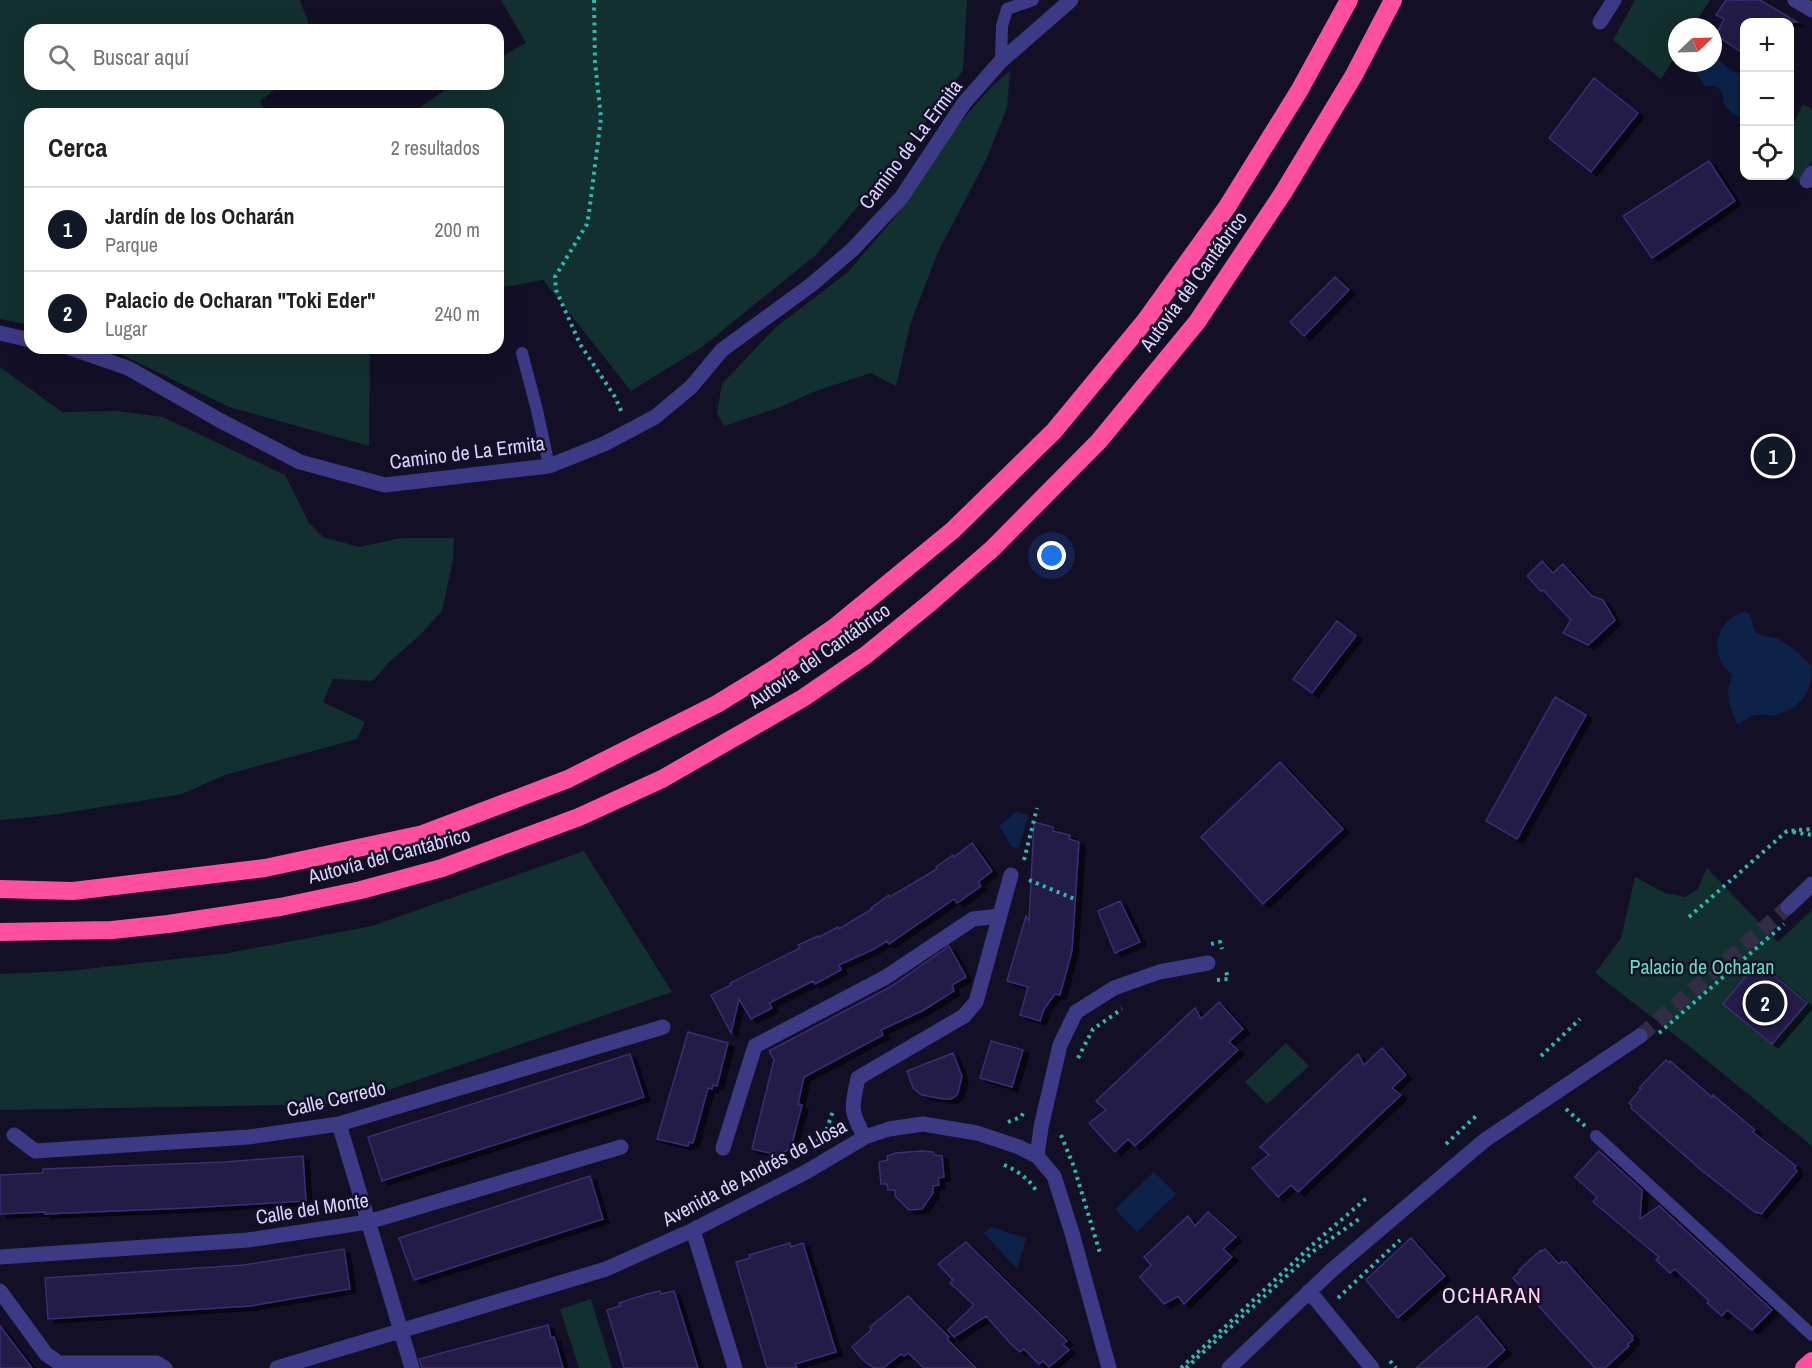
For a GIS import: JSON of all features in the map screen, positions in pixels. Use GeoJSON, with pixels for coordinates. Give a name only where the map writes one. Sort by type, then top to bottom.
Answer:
{"type":"FeatureCollection","features":[{"type":"Feature","properties":{"kind":"highway","name":"Autovía del Cantábrico"},"geometry":{"type":"LineString","coordinates":[[0,889],[73,891],[265,868],[423,834],[568,779],[717,704],[777,667],[835,627],[953,530],[1054,431],[1145,321],[1227,207],[1299,92],[1349,0]]}},
{"type":"Feature","properties":{"kind":"highway","name":"Autovía del Cantábrico"},"geometry":{"type":"LineString","coordinates":[[0,932],[112,930],[168,924],[280,907],[362,890],[442,868],[579,817],[662,779],[803,698],[866,655],[931,602],[992,549],[1099,441],[1197,322],[1283,193],[1354,75],[1393,0]]}},
{"type":"Feature","properties":{"kind":"highway"},"geometry":{"type":"LineString","coordinates":[[1804,1368],[1812,1361]]}},
{"type":"Feature","properties":{"kind":"street","name":"Camino de La Ermita"},"geometry":{"type":"LineString","coordinates":[[87,354],[128,368],[220,421],[300,462],[385,484],[549,466],[604,444],[655,417],[691,387],[722,350],[811,285],[852,250],[901,198],[964,103],[1001,62],[1071,0]]}},
{"type":"Feature","properties":{"kind":"street"},"geometry":{"type":"LineString","coordinates":[[1600,22],[1614,0]]}},
{"type":"Feature","properties":{"kind":"street"},"geometry":{"type":"LineString","coordinates":[[1795,0],[1812,9]]}},
{"type":"Feature","properties":{"kind":"street"},"geometry":{"type":"LineString","coordinates":[[0,333],[24,339]]}},
{"type":"Feature","properties":{"kind":"street"},"geometry":{"type":"LineString","coordinates":[[864,1137],[857,1125],[852,1108],[858,1078],[964,1016],[976,1002],[999,916],[1016,880]]}},
{"type":"Feature","properties":{"kind":"street"},"geometry":{"type":"LineString","coordinates":[[1788,907],[1812,884]]}},
{"type":"Feature","properties":{"kind":"street"},"geometry":{"type":"LineString","coordinates":[[723,1148],[755,1046],[886,977],[973,919],[999,916]]}},
{"type":"Feature","properties":{"kind":"street"},"geometry":{"type":"LineString","coordinates":[[1037,1156],[1041,1127],[1060,1045],[1076,1012],[1114,988],[1159,972],[1208,963]]}},
{"type":"Feature","properties":{"kind":"street","name":"Calle Cerredo"},"geometry":{"type":"LineString","coordinates":[[14,1135],[35,1151],[249,1137],[339,1124],[663,1028]]}},
{"type":"Feature","properties":{"kind":"street"},"geometry":{"type":"LineString","coordinates":[[1229,1368],[1309,1291],[1485,1140],[1647,1036]]}},
{"type":"Feature","properties":{"kind":"street"},"geometry":{"type":"LineString","coordinates":[[339,1124],[412,1368]]}},
{"type":"Feature","properties":{"kind":"street","name":"Avenida de Andrés de Llosa"},"geometry":{"type":"LineString","coordinates":[[277,1368],[606,1269],[693,1230],[806,1172],[864,1137],[889,1129],[923,1124],[977,1133],[1019,1147],[1037,1156],[1054,1176],[1109,1368]]}},
{"type":"Feature","properties":{"kind":"street","name":"Calle del Monte"},"geometry":{"type":"LineString","coordinates":[[0,1257],[248,1240],[368,1222],[621,1147]]}},
{"type":"Feature","properties":{"kind":"street"},"geometry":{"type":"LineString","coordinates":[[693,1230],[735,1368]]}},
{"type":"Feature","properties":{"kind":"street"},"geometry":{"type":"LineString","coordinates":[[0,1291],[46,1354],[59,1363],[157,1363],[165,1368]]}},
{"type":"Feature","properties":{"kind":"street"},"geometry":{"type":"LineString","coordinates":[[1309,1291],[1372,1368]]}},
{"type":"Feature","properties":{"kind":"lane"},"geometry":{"type":"LineString","coordinates":[[1001,62],[1002,26],[1009,5],[1033,0]]}},
{"type":"Feature","properties":{"kind":"lane"},"geometry":{"type":"LineString","coordinates":[[522,353],[549,466]]}},
{"type":"Feature","properties":{"kind":"lane"},"geometry":{"type":"LineString","coordinates":[[1596,1136],[1812,1335]]}},
{"type":"Feature","properties":{"kind":"path"},"geometry":{"type":"LineString","coordinates":[[594,0],[595,62],[600,118],[589,213],[587,224],[555,277],[556,290],[580,344],[615,397],[630,430]]}},
{"type":"Feature","properties":{"kind":"path"},"geometry":{"type":"LineString","coordinates":[[1016,857],[1025,862],[1037,808]]}},
{"type":"Feature","properties":{"kind":"path"},"geometry":{"type":"LineString","coordinates":[[1689,917],[1787,831],[1812,829]]}},
{"type":"Feature","properties":{"kind":"path"},"geometry":{"type":"LineString","coordinates":[[1787,831],[1812,836]]}},
{"type":"Feature","properties":{"kind":"path"},"geometry":{"type":"LineString","coordinates":[[1016,880],[1026,879],[1077,900]]}},
{"type":"Feature","properties":{"kind":"path"},"geometry":{"type":"LineString","coordinates":[[1647,1036],[1786,923]]}},
{"type":"Feature","properties":{"kind":"path"},"geometry":{"type":"LineString","coordinates":[[1202,946],[1220,942],[1222,951]]}},
{"type":"Feature","properties":{"kind":"path"},"geometry":{"type":"LineString","coordinates":[[1209,981],[1228,979],[1226,970]]}},
{"type":"Feature","properties":{"kind":"path"},"geometry":{"type":"LineString","coordinates":[[1076,1069],[1078,1058],[1093,1029],[1125,1006]]}},
{"type":"Feature","properties":{"kind":"path"},"geometry":{"type":"LineString","coordinates":[[1541,1056],[1580,1019]]}},
{"type":"Feature","properties":{"kind":"path"},"geometry":{"type":"LineString","coordinates":[[810,1147],[825,1134],[834,1105]]}},
{"type":"Feature","properties":{"kind":"path"},"geometry":{"type":"LineString","coordinates":[[1563,1107],[1596,1136]]}},
{"type":"Feature","properties":{"kind":"path"},"geometry":{"type":"LineString","coordinates":[[1006,1123],[1021,1117],[1027,1108]]}},
{"type":"Feature","properties":{"kind":"path"},"geometry":{"type":"LineString","coordinates":[[1063,1125],[1060,1136],[1074,1167],[1101,1258]]}},
{"type":"Feature","properties":{"kind":"path"},"geometry":{"type":"LineString","coordinates":[[999,1162],[1036,1188],[1039,1198]]}},
{"type":"Feature","properties":{"kind":"path"},"geometry":{"type":"LineString","coordinates":[[1181,1368],[1311,1246],[1369,1196]]}},
{"type":"Feature","properties":{"kind":"path"},"geometry":{"type":"LineString","coordinates":[[1325,1310],[1404,1237]]}},
{"type":"Feature","properties":{"kind":"path"},"geometry":{"type":"LineString","coordinates":[[1186,1368],[1315,1250]]}},
{"type":"Feature","properties":{"kind":"green space"},"geometry":{"type":"Polygon","coordinates":[[[0,0],[300,0],[309,24],[24,24],[24,90],[274,90],[260,101],[264,108],[24,108],[24,324],[0,319],[0,0]]]}},
{"type":"Feature","properties":{"kind":"green space"},"geometry":{"type":"Polygon","coordinates":[[[501,0],[967,0],[963,70],[903,154],[817,254],[702,347],[631,391],[543,280],[504,287],[504,108],[419,108],[445,90],[504,90],[504,56],[526,43],[501,0]]]}},
{"type":"Feature","properties":{"kind":"green space"},"geometry":{"type":"Polygon","coordinates":[[[1635,0],[1710,0],[1699,18],[1668,18],[1668,68],[1661,79],[1613,40],[1635,0]]]}},
{"type":"Feature","properties":{"kind":"green space"},"geometry":{"type":"Polygon","coordinates":[[[1010,71],[1007,108],[986,160],[937,254],[910,325],[896,386],[871,373],[724,426],[717,413],[722,384],[775,328],[848,272],[895,217],[957,126],[992,86],[1010,71]]]}},
{"type":"Feature","properties":{"kind":"green space"},"geometry":{"type":"Polygon","coordinates":[[[1803,104],[1812,109],[1812,160],[1801,181],[1794,177],[1794,122],[1803,104]]]}},
{"type":"Feature","properties":{"kind":"green space"},"geometry":{"type":"Polygon","coordinates":[[[120,354],[370,354],[369,446],[229,407],[120,354]]]}},
{"type":"Feature","properties":{"kind":"green space"},"geometry":{"type":"Polygon","coordinates":[[[0,367],[62,412],[117,411],[163,417],[285,475],[309,523],[323,537],[359,547],[401,538],[454,538],[453,560],[442,611],[420,635],[388,663],[373,681],[333,679],[323,702],[365,722],[357,739],[225,775],[182,794],[52,815],[0,820],[0,367]]]}},
{"type":"Feature","properties":{"kind":"green space"},"geometry":{"type":"Polygon","coordinates":[[[584,851],[672,992],[348,1104],[0,1110],[0,974],[66,971],[223,954],[372,926],[584,851]]]}},
{"type":"Feature","properties":{"kind":"green space","name":"Palacio de Ocharan"},"geometry":{"type":"Polygon","coordinates":[[[1707,868],[1778,942],[1812,910],[1812,1146],[1595,973],[1621,938],[1635,877],[1665,893],[1685,897],[1698,889],[1707,868]]]}},
{"type":"Feature","properties":{"kind":"green space"},"geometry":{"type":"Polygon","coordinates":[[[1286,1043],[1309,1066],[1267,1104],[1245,1082],[1286,1043]]]}},
{"type":"Feature","properties":{"kind":"green space"},"geometry":{"type":"Polygon","coordinates":[[[591,1299],[612,1368],[579,1368],[560,1309],[591,1299]]]}},
{"type":"Feature","properties":{"kind":"water"},"geometry":{"type":"Polygon","coordinates":[[[1722,62],[1740,73],[1740,117],[1723,103],[1723,95],[1716,86],[1705,86],[1696,72],[1722,72],[1722,62]]]}},
{"type":"Feature","properties":{"kind":"water"},"geometry":{"type":"Polygon","coordinates":[[[1744,612],[1750,614],[1755,632],[1782,641],[1812,666],[1810,684],[1798,704],[1785,712],[1776,715],[1754,716],[1739,724],[1736,723],[1730,705],[1728,691],[1732,675],[1720,659],[1718,640],[1727,623],[1734,616],[1744,612]]]}},
{"type":"Feature","properties":{"kind":"water"},"geometry":{"type":"Polygon","coordinates":[[[1016,812],[1028,815],[1019,848],[1012,847],[999,826],[1016,812]]]}},
{"type":"Feature","properties":{"kind":"water"},"geometry":{"type":"Polygon","coordinates":[[[1154,1172],[1176,1194],[1137,1232],[1115,1209],[1154,1172]]]}},
{"type":"Feature","properties":{"kind":"water"},"geometry":{"type":"Polygon","coordinates":[[[991,1227],[1026,1238],[1017,1269],[984,1233],[991,1227]]]}},
{"type":"Feature","properties":{"kind":"building"},"geometry":{"type":"Polygon","coordinates":[[[1726,0],[1760,0],[1790,18],[1740,18],[1740,51],[1722,39],[1724,19],[1716,15],[1726,0]]]}},
{"type":"Feature","properties":{"kind":"building"},"geometry":{"type":"Polygon","coordinates":[[[1594,78],[1638,113],[1591,172],[1549,138],[1594,78]]]}},
{"type":"Feature","properties":{"kind":"building"},"geometry":{"type":"Polygon","coordinates":[[[1709,161],[1735,201],[1652,258],[1623,216],[1709,161]]]}},
{"type":"Feature","properties":{"kind":"building"},"geometry":{"type":"Polygon","coordinates":[[[1335,277],[1349,290],[1304,336],[1290,322],[1335,277]]]}},
{"type":"Feature","properties":{"kind":"building"},"geometry":{"type":"Polygon","coordinates":[[[1542,561],[1553,573],[1563,564],[1592,596],[1603,600],[1615,620],[1588,645],[1563,633],[1571,620],[1527,576],[1542,561]]]}},
{"type":"Feature","properties":{"kind":"building"},"geometry":{"type":"Polygon","coordinates":[[[1337,621],[1356,636],[1312,693],[1293,679],[1337,621]]]}},
{"type":"Feature","properties":{"kind":"building"},"geometry":{"type":"Polygon","coordinates":[[[1555,697],[1586,715],[1517,839],[1486,821],[1555,697]]]}},
{"type":"Feature","properties":{"kind":"building"},"geometry":{"type":"Polygon","coordinates":[[[1280,762],[1343,829],[1263,904],[1201,837],[1280,762]]]}},
{"type":"Feature","properties":{"kind":"building"},"geometry":{"type":"Polygon","coordinates":[[[1034,822],[1053,827],[1053,831],[1070,835],[1069,839],[1079,842],[1072,951],[1060,995],[1055,994],[1044,1009],[1040,1021],[1020,1015],[1028,987],[1007,981],[1026,916],[1029,921],[1034,822]]]}},
{"type":"Feature","properties":{"kind":"building"},"geometry":{"type":"Polygon","coordinates":[[[972,843],[992,871],[978,882],[981,886],[957,903],[954,899],[889,944],[887,941],[839,965],[841,970],[815,984],[813,981],[769,1003],[772,1008],[751,1019],[739,999],[731,1033],[711,995],[800,948],[798,945],[838,927],[839,929],[872,909],[889,895],[890,897],[937,869],[936,867],[972,843]]]}},
{"type":"Feature","properties":{"kind":"building"},"geometry":{"type":"Polygon","coordinates":[[[1120,901],[1140,942],[1115,953],[1098,911],[1120,901]]]}},
{"type":"Feature","properties":{"kind":"building"},"geometry":{"type":"Polygon","coordinates":[[[949,946],[966,977],[952,985],[954,991],[922,1011],[881,1030],[883,1035],[804,1077],[798,1104],[802,1105],[791,1148],[779,1155],[752,1149],[774,1060],[769,1051],[890,987],[949,946]]]}},
{"type":"Feature","properties":{"kind":"building"},"geometry":{"type":"Polygon","coordinates":[[[1758,962],[1807,1003],[1772,1044],[1723,1004],[1758,962]]]}},
{"type":"Feature","properties":{"kind":"building"},"geometry":{"type":"Polygon","coordinates":[[[1219,1002],[1243,1029],[1229,1042],[1238,1050],[1135,1146],[1128,1139],[1115,1152],[1089,1123],[1106,1110],[1096,1101],[1195,1008],[1201,1019],[1219,1002]]]}},
{"type":"Feature","properties":{"kind":"building"},"geometry":{"type":"Polygon","coordinates":[[[688,1032],[728,1043],[717,1086],[713,1085],[712,1089],[708,1088],[693,1143],[689,1142],[688,1146],[657,1139],[688,1032]]]}},
{"type":"Feature","properties":{"kind":"building"},"geometry":{"type":"Polygon","coordinates":[[[991,1041],[1023,1050],[1012,1087],[980,1078],[991,1041]]]}},
{"type":"Feature","properties":{"kind":"building"},"geometry":{"type":"Polygon","coordinates":[[[1382,1048],[1406,1075],[1392,1088],[1401,1095],[1298,1192],[1291,1185],[1278,1197],[1252,1168],[1269,1155],[1260,1147],[1358,1054],[1364,1065],[1382,1048]]]}},
{"type":"Feature","properties":{"kind":"building"},"geometry":{"type":"Polygon","coordinates":[[[953,1053],[962,1076],[956,1096],[944,1099],[922,1095],[913,1088],[907,1071],[953,1053]]]}},
{"type":"Feature","properties":{"kind":"building"},"geometry":{"type":"Polygon","coordinates":[[[630,1054],[644,1097],[382,1181],[368,1137],[630,1054]]]}},
{"type":"Feature","properties":{"kind":"building"},"geometry":{"type":"Polygon","coordinates":[[[1666,1060],[1712,1097],[1713,1095],[1755,1130],[1753,1132],[1796,1166],[1794,1168],[1797,1171],[1761,1214],[1756,1213],[1700,1169],[1631,1108],[1629,1103],[1641,1089],[1639,1088],[1666,1060]]]}},
{"type":"Feature","properties":{"kind":"building"},"geometry":{"type":"Polygon","coordinates":[[[1599,1151],[1642,1190],[1640,1219],[1659,1206],[1772,1310],[1752,1330],[1727,1310],[1722,1316],[1675,1269],[1670,1273],[1656,1260],[1659,1257],[1593,1202],[1597,1197],[1575,1177],[1599,1151]]]}},
{"type":"Feature","properties":{"kind":"building"},"geometry":{"type":"Polygon","coordinates":[[[933,1152],[934,1155],[942,1156],[944,1177],[938,1178],[939,1185],[933,1186],[933,1193],[922,1209],[909,1210],[895,1196],[895,1190],[888,1190],[887,1184],[881,1184],[879,1162],[888,1160],[887,1156],[896,1153],[933,1152]]]}},
{"type":"Feature","properties":{"kind":"building"},"geometry":{"type":"Polygon","coordinates":[[[303,1156],[306,1201],[187,1208],[0,1214],[0,1175],[43,1173],[43,1169],[225,1162],[303,1156]]]}},
{"type":"Feature","properties":{"kind":"building"},"geometry":{"type":"Polygon","coordinates":[[[590,1176],[603,1219],[414,1280],[399,1238],[590,1176]]]}},
{"type":"Feature","properties":{"kind":"building"},"geometry":{"type":"Polygon","coordinates":[[[1208,1212],[1236,1237],[1223,1249],[1232,1257],[1184,1304],[1178,1296],[1164,1304],[1140,1277],[1151,1265],[1144,1257],[1188,1216],[1195,1226],[1208,1212]]]}},
{"type":"Feature","properties":{"kind":"building"},"geometry":{"type":"Polygon","coordinates":[[[1411,1238],[1445,1276],[1398,1318],[1366,1280],[1411,1238]]]}},
{"type":"Feature","properties":{"kind":"building"},"geometry":{"type":"Polygon","coordinates":[[[966,1242],[1067,1341],[1063,1344],[1069,1350],[1049,1367],[1043,1361],[1039,1364],[1024,1349],[1020,1352],[986,1316],[954,1337],[948,1330],[974,1305],[950,1283],[953,1280],[938,1264],[966,1242]]]}},
{"type":"Feature","properties":{"kind":"building"},"geometry":{"type":"Polygon","coordinates":[[[790,1243],[791,1247],[803,1243],[836,1352],[795,1364],[797,1368],[767,1368],[736,1262],[750,1258],[749,1255],[790,1243]]]}},
{"type":"Feature","properties":{"kind":"building"},"geometry":{"type":"Polygon","coordinates":[[[344,1249],[350,1289],[250,1306],[48,1319],[45,1278],[244,1265],[344,1249]]]}},
{"type":"Feature","properties":{"kind":"building"},"geometry":{"type":"Polygon","coordinates":[[[1545,1249],[1559,1264],[1562,1261],[1566,1262],[1633,1336],[1629,1346],[1605,1368],[1595,1368],[1513,1278],[1541,1250],[1545,1249]]]}},
{"type":"Feature","properties":{"kind":"building"},"geometry":{"type":"Polygon","coordinates":[[[660,1291],[661,1294],[674,1291],[698,1368],[624,1368],[607,1310],[620,1306],[619,1303],[660,1291]]]}},
{"type":"Feature","properties":{"kind":"building"},"geometry":{"type":"Polygon","coordinates":[[[908,1296],[976,1368],[924,1368],[908,1353],[904,1356],[901,1354],[883,1368],[874,1368],[863,1360],[852,1347],[871,1330],[870,1327],[908,1296]]]}},
{"type":"Feature","properties":{"kind":"building"},"geometry":{"type":"Polygon","coordinates":[[[1477,1316],[1505,1350],[1485,1368],[1416,1368],[1477,1316]]]}},
{"type":"Feature","properties":{"kind":"building"},"geometry":{"type":"Polygon","coordinates":[[[548,1325],[563,1368],[422,1368],[419,1359],[548,1325]]]}},
{"type":"Feature","properties":{"kind":"building"},"geometry":{"type":"Polygon","coordinates":[[[0,1326],[32,1368],[0,1368],[0,1326]]]}},
{"type":"Feature","properties":{"kind":"tunnel"},"geometry":{"type":"LineString","coordinates":[[1640,1036],[1788,907]]}},
{"type":"Feature","properties":{"kind":"place","name":"Jardín de los Ocharán"},"geometry":{"type":"Point","coordinates":[1773,456]}},
{"type":"Feature","properties":{"kind":"place","name":"Palacio de Ocharan \"Toki Eder\""},"geometry":{"type":"Point","coordinates":[1765,1003]}},
{"type":"Feature","properties":{"kind":"district","name":"OCHARAN"},"geometry":{"type":"Point","coordinates":[1492,1295]}}]}
